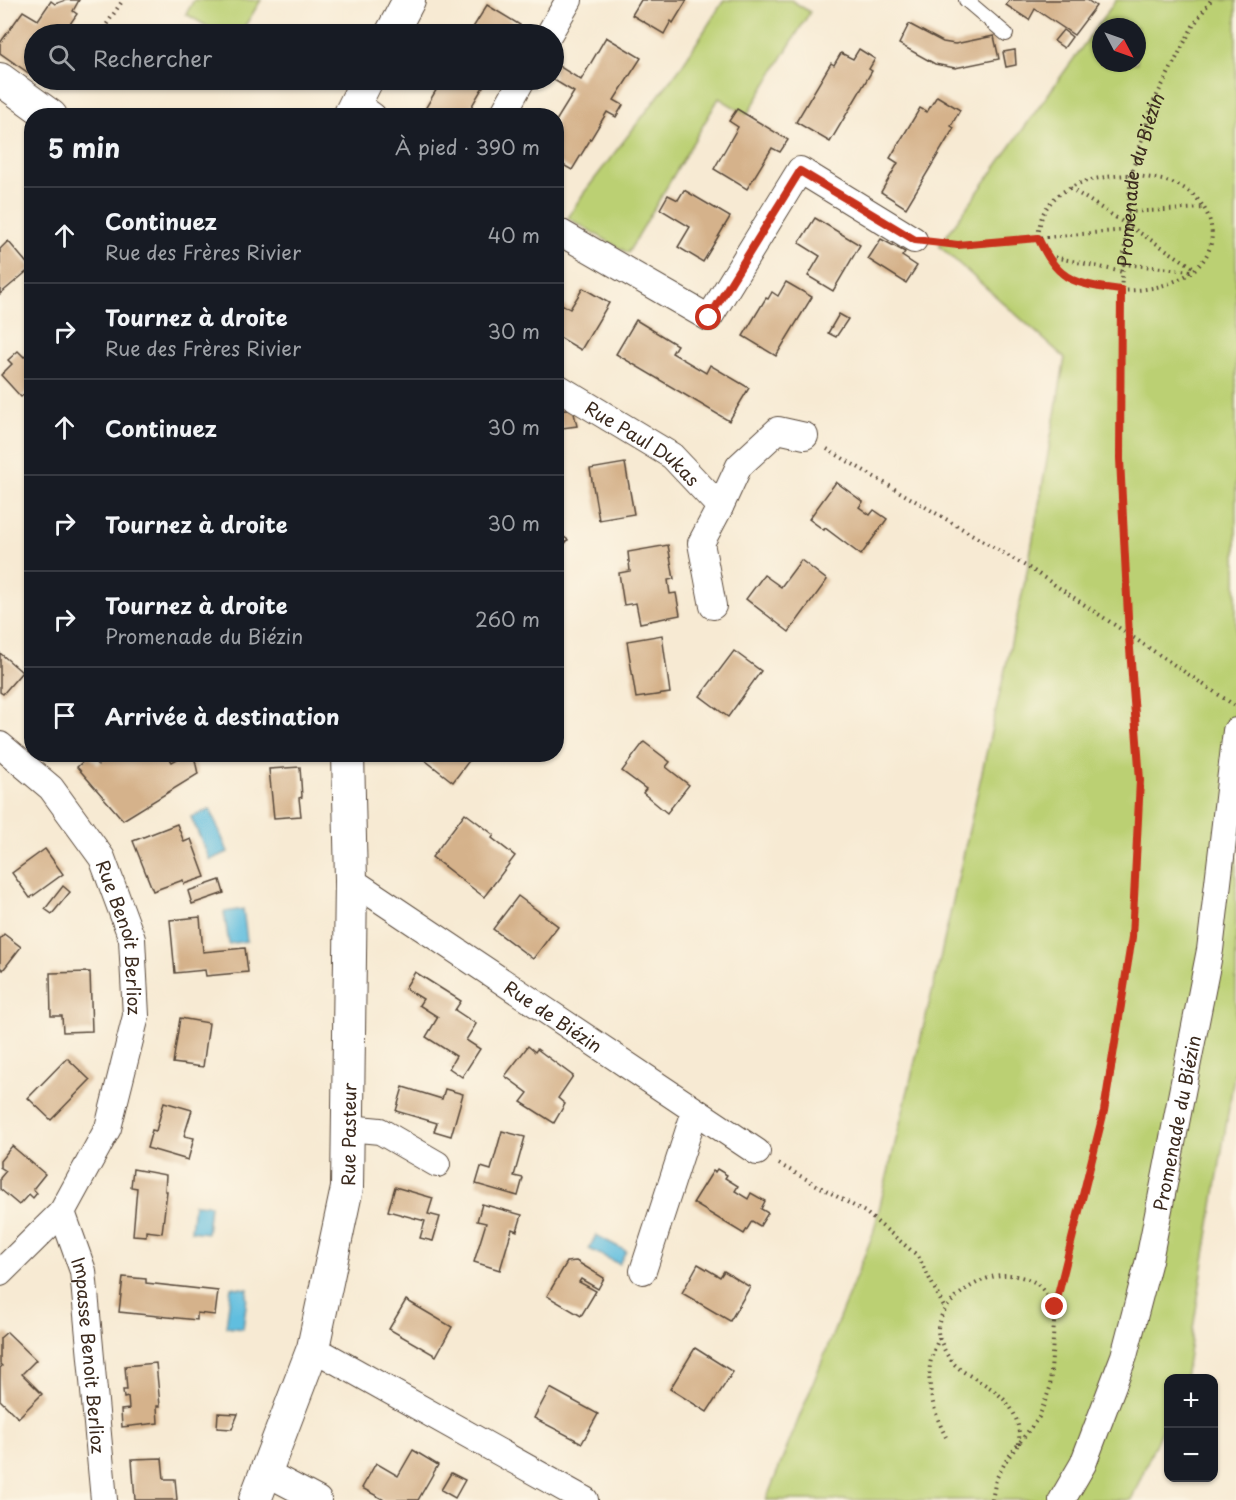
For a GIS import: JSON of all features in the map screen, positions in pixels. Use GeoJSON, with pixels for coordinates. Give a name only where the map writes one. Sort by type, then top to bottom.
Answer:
{"type":"FeatureCollection","features":[{"type":"Feature","properties":{"kind":"street"},"geometry":{"type":"LineString","coordinates":[[396,24],[409,0]]}},
{"type":"Feature","properties":{"kind":"street"},"geometry":{"type":"LineString","coordinates":[[555,24],[569,0]]}},
{"type":"Feature","properties":{"kind":"street"},"geometry":{"type":"LineString","coordinates":[[0,80],[40,108]]}},
{"type":"Feature","properties":{"kind":"street"},"geometry":{"type":"LineString","coordinates":[[506,108],[516,90]]}},
{"type":"Feature","properties":{"kind":"street"},"geometry":{"type":"LineString","coordinates":[[564,235],[709,318],[800,171],[915,240]]}},
{"type":"Feature","properties":{"kind":"street","name":"Rue Paul Dukas"},"geometry":{"type":"LineString","coordinates":[[564,391],[672,456],[720,507]]}},
{"type":"Feature","properties":{"kind":"street"},"geometry":{"type":"LineString","coordinates":[[713,606],[701,543],[739,466],[778,430],[805,436]]}},
{"type":"Feature","properties":{"kind":"street","name":"Promenade du Biézin"},"geometry":{"type":"LineString","coordinates":[[1062,1500],[1083,1464],[1124,1356],[1149,1260],[1210,950],[1236,730]]}},
{"type":"Feature","properties":{"kind":"street","name":"Rue Benoit Berlioz"},"geometry":{"type":"LineString","coordinates":[[0,745],[51,788],[102,858],[132,939],[136,1016],[108,1128],[62,1212],[0,1273]]}},
{"type":"Feature","properties":{"kind":"street","name":"Rue Pasteur"},"geometry":{"type":"LineString","coordinates":[[260,1486],[313,1348],[347,1188],[351,880],[348,762]]}},
{"type":"Feature","properties":{"kind":"street","name":"Rue de Biézin"},"geometry":{"type":"LineString","coordinates":[[351,880],[757,1152]]}},
{"type":"Feature","properties":{"kind":"street"},"geometry":{"type":"LineString","coordinates":[[643,1271],[696,1111]]}},
{"type":"Feature","properties":{"kind":"street"},"geometry":{"type":"LineString","coordinates":[[348,1128],[380,1131],[437,1164]]}},
{"type":"Feature","properties":{"kind":"street","name":"Impasse Benoit Berlioz"},"geometry":{"type":"LineString","coordinates":[[62,1212],[83,1271],[104,1500]]}},
{"type":"Feature","properties":{"kind":"street"},"geometry":{"type":"LineString","coordinates":[[313,1348],[585,1500]]}},
{"type":"Feature","properties":{"kind":"street"},"geometry":{"type":"LineString","coordinates":[[260,1486],[318,1500]]}},
{"type":"Feature","properties":{"kind":"lane"},"geometry":{"type":"LineString","coordinates":[[966,0],[1006,34]]}},
{"type":"Feature","properties":{"kind":"path"},"geometry":{"type":"LineString","coordinates":[[106,24],[123,0]]}},
{"type":"Feature","properties":{"kind":"path","name":"Promenade du Biézin"},"geometry":{"type":"LineString","coordinates":[[992,1500],[996,1479],[1007,1459],[1039,1417],[1050,1388],[1055,1307],[1104,1111],[1132,937],[1140,780],[1129,636],[1120,459],[1123,264],[1131,176],[1153,103],[1193,26],[1211,0]]}},
{"type":"Feature","properties":{"kind":"path"},"geometry":{"type":"LineString","coordinates":[[1106,176],[1131,176],[1162,179],[1188,190],[1205,208],[1212,224],[1212,240],[1206,256],[1194,270],[1166,285],[1140,290],[1092,286],[1063,274],[1048,256],[1038,238],[1043,215],[1057,195],[1070,187],[1106,176]]}},
{"type":"Feature","properties":{"kind":"path"},"geometry":{"type":"LineString","coordinates":[[1070,187],[1194,270]]}},
{"type":"Feature","properties":{"kind":"path"},"geometry":{"type":"LineString","coordinates":[[1128,213],[1205,208]]}},
{"type":"Feature","properties":{"kind":"path"},"geometry":{"type":"LineString","coordinates":[[915,240],[958,245],[1126,230]]}},
{"type":"Feature","properties":{"kind":"path"},"geometry":{"type":"LineString","coordinates":[[1048,256],[1123,272]]}},
{"type":"Feature","properties":{"kind":"path"},"geometry":{"type":"LineString","coordinates":[[1123,264],[1194,270]]}},
{"type":"Feature","properties":{"kind":"path"},"geometry":{"type":"LineString","coordinates":[[805,436],[1034,571],[1236,706]]}},
{"type":"Feature","properties":{"kind":"path"},"geometry":{"type":"LineString","coordinates":[[757,1152],[865,1212],[918,1256],[945,1309]]}},
{"type":"Feature","properties":{"kind":"path"},"geometry":{"type":"LineString","coordinates":[[1018,1444],[1020,1428],[1016,1415],[1006,1401],[951,1361],[939,1337],[937,1326],[945,1309],[960,1293],[981,1281],[1006,1274],[1035,1282],[1055,1307]]}},
{"type":"Feature","properties":{"kind":"path"},"geometry":{"type":"LineString","coordinates":[[939,1337],[930,1365],[932,1396],[937,1421],[946,1437]]}},
{"type":"Feature","properties":{"kind":"green space"},"geometry":{"type":"Polygon","coordinates":[[[194,0],[261,0],[246,24],[203,24],[186,14],[194,0]]]}},
{"type":"Feature","properties":{"kind":"green space"},"geometry":{"type":"Polygon","coordinates":[[[724,0],[791,0],[810,12],[747,115],[719,98],[628,253],[568,218],[583,194],[683,64],[724,0]]]}},
{"type":"Feature","properties":{"kind":"green space"},"geometry":{"type":"Polygon","coordinates":[[[1116,0],[1236,0],[1236,1064],[1186,1374],[1164,1374],[1164,1424],[1131,1500],[766,1500],[873,1234],[939,963],[1027,572],[1065,358],[939,246],[1092,33],[1092,72],[1146,72],[1146,18],[1103,18],[1116,0]]]}},
{"type":"Feature","properties":{"kind":"water"},"geometry":{"type":"Polygon","coordinates":[[[210,809],[228,852],[210,860],[191,817],[210,809]]]}},
{"type":"Feature","properties":{"kind":"water"},"geometry":{"type":"Polygon","coordinates":[[[243,909],[247,941],[229,944],[224,912],[243,909]]]}},
{"type":"Feature","properties":{"kind":"water"},"geometry":{"type":"Polygon","coordinates":[[[194,1204],[210,1205],[207,1233],[191,1231],[194,1204]]]}},
{"type":"Feature","properties":{"kind":"water"},"geometry":{"type":"Polygon","coordinates":[[[596,1235],[626,1251],[619,1264],[589,1249],[596,1235]]]}},
{"type":"Feature","properties":{"kind":"water"},"geometry":{"type":"Polygon","coordinates":[[[231,1287],[248,1289],[243,1329],[226,1327],[231,1287]]]}},
{"type":"Feature","properties":{"kind":"building"},"geometry":{"type":"Polygon","coordinates":[[[66,0],[79,0],[73,11],[77,14],[70,24],[24,24],[24,70],[0,53],[0,43],[23,11],[38,20],[51,1],[55,4],[66,0]]]}},
{"type":"Feature","properties":{"kind":"building"},"geometry":{"type":"Polygon","coordinates":[[[641,0],[687,0],[664,34],[632,15],[641,0]]]}},
{"type":"Feature","properties":{"kind":"building"},"geometry":{"type":"Polygon","coordinates":[[[1010,0],[1087,0],[1096,6],[1074,35],[1035,9],[1029,20],[1006,5],[1010,0]]]}},
{"type":"Feature","properties":{"kind":"building"},"geometry":{"type":"Polygon","coordinates":[[[487,5],[518,24],[475,24],[487,5]]]}},
{"type":"Feature","properties":{"kind":"building"},"geometry":{"type":"Polygon","coordinates":[[[909,24],[943,42],[955,44],[994,36],[999,59],[955,68],[935,64],[899,44],[909,24]]]}},
{"type":"Feature","properties":{"kind":"building"},"geometry":{"type":"Polygon","coordinates":[[[1063,30],[1072,37],[1064,48],[1054,41],[1063,30]]]}},
{"type":"Feature","properties":{"kind":"building"},"geometry":{"type":"Polygon","coordinates":[[[606,37],[641,58],[614,100],[623,105],[616,117],[607,112],[572,170],[564,166],[564,108],[574,92],[564,86],[564,69],[581,80],[606,37]]]}},
{"type":"Feature","properties":{"kind":"building"},"geometry":{"type":"Polygon","coordinates":[[[859,49],[875,59],[869,69],[872,71],[830,142],[796,122],[831,63],[834,65],[841,53],[853,59],[859,49]]]}},
{"type":"Feature","properties":{"kind":"building"},"geometry":{"type":"Polygon","coordinates":[[[1015,50],[1016,65],[1006,67],[1003,52],[1015,50]]]}},
{"type":"Feature","properties":{"kind":"building"},"geometry":{"type":"Polygon","coordinates":[[[436,90],[481,90],[471,108],[426,108],[436,90]]]}},
{"type":"Feature","properties":{"kind":"building"},"geometry":{"type":"Polygon","coordinates":[[[937,96],[960,110],[951,126],[954,128],[906,208],[881,192],[898,163],[890,158],[920,108],[927,112],[937,96]]]}},
{"type":"Feature","properties":{"kind":"building"},"geometry":{"type":"Polygon","coordinates":[[[737,109],[788,140],[780,152],[772,148],[747,189],[714,169],[738,127],[729,121],[737,109]]]}},
{"type":"Feature","properties":{"kind":"building"},"geometry":{"type":"Polygon","coordinates":[[[684,190],[730,217],[703,262],[678,247],[690,227],[660,209],[668,195],[678,200],[684,190]]]}},
{"type":"Feature","properties":{"kind":"building"},"geometry":{"type":"Polygon","coordinates":[[[815,218],[860,245],[833,291],[808,276],[820,256],[799,243],[815,218]]]}},
{"type":"Feature","properties":{"kind":"building"},"geometry":{"type":"Polygon","coordinates":[[[881,239],[905,252],[902,256],[917,266],[906,283],[868,259],[881,239]]]}},
{"type":"Feature","properties":{"kind":"building"},"geometry":{"type":"Polygon","coordinates":[[[8,241],[24,260],[24,274],[0,294],[0,249],[8,241]]]}},
{"type":"Feature","properties":{"kind":"building"},"geometry":{"type":"Polygon","coordinates":[[[786,282],[812,297],[776,356],[743,336],[766,298],[768,299],[772,292],[778,296],[786,282]]]}},
{"type":"Feature","properties":{"kind":"building"},"geometry":{"type":"Polygon","coordinates":[[[583,288],[609,303],[581,350],[564,340],[564,306],[570,309],[583,288]]]}},
{"type":"Feature","properties":{"kind":"building"},"geometry":{"type":"Polygon","coordinates":[[[839,314],[848,319],[836,337],[828,333],[839,314]]]}},
{"type":"Feature","properties":{"kind":"building"},"geometry":{"type":"Polygon","coordinates":[[[636,320],[677,345],[672,353],[706,373],[710,365],[749,388],[729,421],[616,354],[636,320]]]}},
{"type":"Feature","properties":{"kind":"building"},"geometry":{"type":"Polygon","coordinates":[[[18,351],[24,357],[24,394],[21,397],[1,375],[12,364],[8,360],[18,351]]]}},
{"type":"Feature","properties":{"kind":"building"},"geometry":{"type":"Polygon","coordinates":[[[573,409],[577,426],[564,428],[564,410],[573,409]]]}},
{"type":"Feature","properties":{"kind":"building"},"geometry":{"type":"Polygon","coordinates":[[[625,463],[634,514],[599,520],[590,469],[625,463]]]}},
{"type":"Feature","properties":{"kind":"building"},"geometry":{"type":"Polygon","coordinates":[[[836,482],[863,502],[859,507],[870,515],[874,510],[887,519],[861,555],[809,519],[836,482]]]}},
{"type":"Feature","properties":{"kind":"building"},"geometry":{"type":"Polygon","coordinates":[[[668,545],[674,579],[668,580],[670,594],[676,593],[680,615],[640,623],[636,603],[624,605],[619,573],[630,571],[628,552],[668,545]]]}},
{"type":"Feature","properties":{"kind":"building"},"geometry":{"type":"Polygon","coordinates":[[[801,560],[827,580],[789,632],[746,599],[764,575],[781,587],[801,560]]]}},
{"type":"Feature","properties":{"kind":"building"},"geometry":{"type":"Polygon","coordinates":[[[662,635],[670,693],[636,698],[627,641],[662,635]]]}},
{"type":"Feature","properties":{"kind":"building"},"geometry":{"type":"Polygon","coordinates":[[[734,651],[761,671],[728,717],[700,696],[734,651]]]}},
{"type":"Feature","properties":{"kind":"building"},"geometry":{"type":"Polygon","coordinates":[[[0,653],[22,672],[3,694],[0,692],[0,653]]]}},
{"type":"Feature","properties":{"kind":"building"},"geometry":{"type":"Polygon","coordinates":[[[644,742],[670,762],[666,767],[689,785],[667,813],[643,793],[646,789],[622,771],[644,742]]]}},
{"type":"Feature","properties":{"kind":"building"},"geometry":{"type":"Polygon","coordinates":[[[82,762],[95,762],[98,765],[101,762],[195,762],[198,774],[123,820],[77,767],[82,762]]]}},
{"type":"Feature","properties":{"kind":"building"},"geometry":{"type":"Polygon","coordinates":[[[427,762],[468,762],[453,782],[427,762]]]}},
{"type":"Feature","properties":{"kind":"building"},"geometry":{"type":"Polygon","coordinates":[[[300,767],[301,816],[274,818],[269,769],[300,767]]]}},
{"type":"Feature","properties":{"kind":"building"},"geometry":{"type":"Polygon","coordinates":[[[465,813],[494,835],[492,838],[515,856],[484,897],[432,857],[465,813]]]}},
{"type":"Feature","properties":{"kind":"building"},"geometry":{"type":"Polygon","coordinates":[[[177,824],[184,842],[191,839],[205,877],[184,884],[183,880],[153,891],[133,841],[177,824]]]}},
{"type":"Feature","properties":{"kind":"building"},"geometry":{"type":"Polygon","coordinates":[[[45,849],[63,874],[30,898],[12,873],[45,849]]]}},
{"type":"Feature","properties":{"kind":"building"},"geometry":{"type":"Polygon","coordinates":[[[220,880],[224,893],[192,904],[188,891],[220,880]]]}},
{"type":"Feature","properties":{"kind":"building"},"geometry":{"type":"Polygon","coordinates":[[[63,886],[70,892],[52,914],[45,909],[63,886]]]}},
{"type":"Feature","properties":{"kind":"building"},"geometry":{"type":"Polygon","coordinates":[[[518,896],[558,926],[533,959],[493,929],[518,896]]]}},
{"type":"Feature","properties":{"kind":"building"},"geometry":{"type":"Polygon","coordinates":[[[200,917],[203,952],[245,948],[248,972],[206,976],[205,970],[175,973],[170,920],[200,917]]]}},
{"type":"Feature","properties":{"kind":"building"},"geometry":{"type":"Polygon","coordinates":[[[4,934],[21,947],[3,970],[0,967],[0,939],[4,934]]]}},
{"type":"Feature","properties":{"kind":"building"},"geometry":{"type":"Polygon","coordinates":[[[90,972],[92,1031],[63,1032],[62,1016],[51,1016],[50,973],[90,972]]]}},
{"type":"Feature","properties":{"kind":"building"},"geometry":{"type":"Polygon","coordinates":[[[415,972],[461,1001],[455,1010],[476,1024],[466,1040],[480,1049],[462,1077],[449,1068],[456,1056],[426,1037],[438,1017],[419,1005],[423,999],[405,988],[415,972]]]}},
{"type":"Feature","properties":{"kind":"building"},"geometry":{"type":"Polygon","coordinates":[[[180,1018],[209,1023],[203,1067],[173,1063],[180,1018]]]}},
{"type":"Feature","properties":{"kind":"building"},"geometry":{"type":"Polygon","coordinates":[[[528,1046],[535,1052],[537,1049],[573,1076],[558,1098],[565,1104],[554,1123],[521,1102],[528,1093],[505,1076],[528,1046]]]}},
{"type":"Feature","properties":{"kind":"building"},"geometry":{"type":"Polygon","coordinates":[[[67,1058],[90,1080],[51,1120],[28,1098],[67,1058]]]}},
{"type":"Feature","properties":{"kind":"building"},"geometry":{"type":"Polygon","coordinates":[[[403,1087],[442,1099],[445,1089],[463,1094],[451,1136],[434,1131],[437,1123],[396,1111],[403,1087]]]}},
{"type":"Feature","properties":{"kind":"building"},"geometry":{"type":"Polygon","coordinates":[[[164,1102],[192,1110],[184,1136],[194,1138],[188,1160],[147,1148],[152,1130],[156,1131],[164,1102]]]}},
{"type":"Feature","properties":{"kind":"building"},"geometry":{"type":"Polygon","coordinates":[[[502,1131],[525,1137],[514,1176],[523,1178],[518,1196],[476,1184],[481,1167],[491,1170],[502,1131]]]}},
{"type":"Feature","properties":{"kind":"building"},"geometry":{"type":"Polygon","coordinates":[[[12,1146],[45,1174],[33,1189],[37,1193],[33,1198],[29,1194],[19,1205],[0,1189],[0,1178],[6,1171],[0,1167],[0,1161],[12,1146]]]}},
{"type":"Feature","properties":{"kind":"building"},"geometry":{"type":"Polygon","coordinates":[[[133,1169],[166,1175],[165,1191],[167,1191],[162,1233],[146,1231],[146,1236],[133,1235],[137,1188],[131,1187],[133,1169]]]}},
{"type":"Feature","properties":{"kind":"building"},"geometry":{"type":"Polygon","coordinates":[[[717,1169],[727,1175],[725,1178],[738,1186],[735,1191],[748,1199],[751,1193],[765,1201],[761,1209],[768,1213],[760,1226],[752,1221],[744,1234],[693,1203],[713,1171],[717,1169]]]}},
{"type":"Feature","properties":{"kind":"building"},"geometry":{"type":"Polygon","coordinates":[[[395,1187],[433,1198],[428,1214],[440,1217],[433,1241],[420,1238],[425,1221],[388,1211],[395,1187]]]}},
{"type":"Feature","properties":{"kind":"building"},"geometry":{"type":"Polygon","coordinates":[[[482,1204],[522,1215],[517,1231],[512,1229],[500,1270],[474,1262],[486,1223],[477,1221],[482,1204]]]}},
{"type":"Feature","properties":{"kind":"building"},"geometry":{"type":"Polygon","coordinates":[[[576,1261],[604,1278],[598,1289],[581,1279],[579,1282],[596,1291],[581,1316],[547,1296],[567,1262],[576,1261]]]}},
{"type":"Feature","properties":{"kind":"building"},"geometry":{"type":"Polygon","coordinates":[[[698,1264],[720,1277],[724,1271],[750,1287],[730,1321],[682,1293],[698,1264]]]}},
{"type":"Feature","properties":{"kind":"building"},"geometry":{"type":"Polygon","coordinates":[[[123,1277],[146,1279],[146,1283],[218,1291],[215,1315],[197,1313],[197,1320],[119,1312],[123,1277]]]}},
{"type":"Feature","properties":{"kind":"building"},"geometry":{"type":"Polygon","coordinates":[[[406,1300],[452,1327],[436,1356],[389,1329],[406,1300]]]}},
{"type":"Feature","properties":{"kind":"building"},"geometry":{"type":"Polygon","coordinates":[[[7,1332],[36,1360],[22,1374],[42,1394],[18,1418],[0,1400],[0,1368],[2,1366],[0,1364],[0,1338],[7,1332]]]}},
{"type":"Feature","properties":{"kind":"building"},"geometry":{"type":"Polygon","coordinates":[[[695,1348],[733,1372],[707,1412],[670,1389],[695,1348]]]}},
{"type":"Feature","properties":{"kind":"building"},"geometry":{"type":"Polygon","coordinates":[[[156,1363],[160,1406],[157,1406],[158,1423],[122,1427],[121,1410],[129,1409],[128,1397],[124,1398],[123,1390],[127,1390],[125,1366],[156,1363]]]}},
{"type":"Feature","properties":{"kind":"building"},"geometry":{"type":"Polygon","coordinates":[[[550,1388],[598,1414],[582,1443],[534,1418],[550,1388]]]}},
{"type":"Feature","properties":{"kind":"building"},"geometry":{"type":"Polygon","coordinates":[[[218,1413],[238,1414],[232,1429],[217,1428],[218,1413]]]}},
{"type":"Feature","properties":{"kind":"building"},"geometry":{"type":"Polygon","coordinates":[[[413,1450],[438,1465],[418,1500],[384,1500],[362,1488],[376,1463],[398,1476],[413,1450]]]}},
{"type":"Feature","properties":{"kind":"building"},"geometry":{"type":"Polygon","coordinates":[[[162,1458],[164,1479],[175,1479],[177,1500],[135,1500],[132,1459],[162,1458]]]}},
{"type":"Feature","properties":{"kind":"building"},"geometry":{"type":"Polygon","coordinates":[[[451,1473],[465,1480],[455,1498],[441,1490],[451,1473]]]}},
{"type":"Feature","properties":{"kind":"route"},"geometry":{"type":"LineString","coordinates":[[709,318],[800,171],[915,240],[958,245],[1038,238],[1048,256],[1063,274],[1092,286],[1121,290],[1120,459],[1129,636],[1140,780],[1132,937],[1104,1111],[1055,1307]]}}]}
